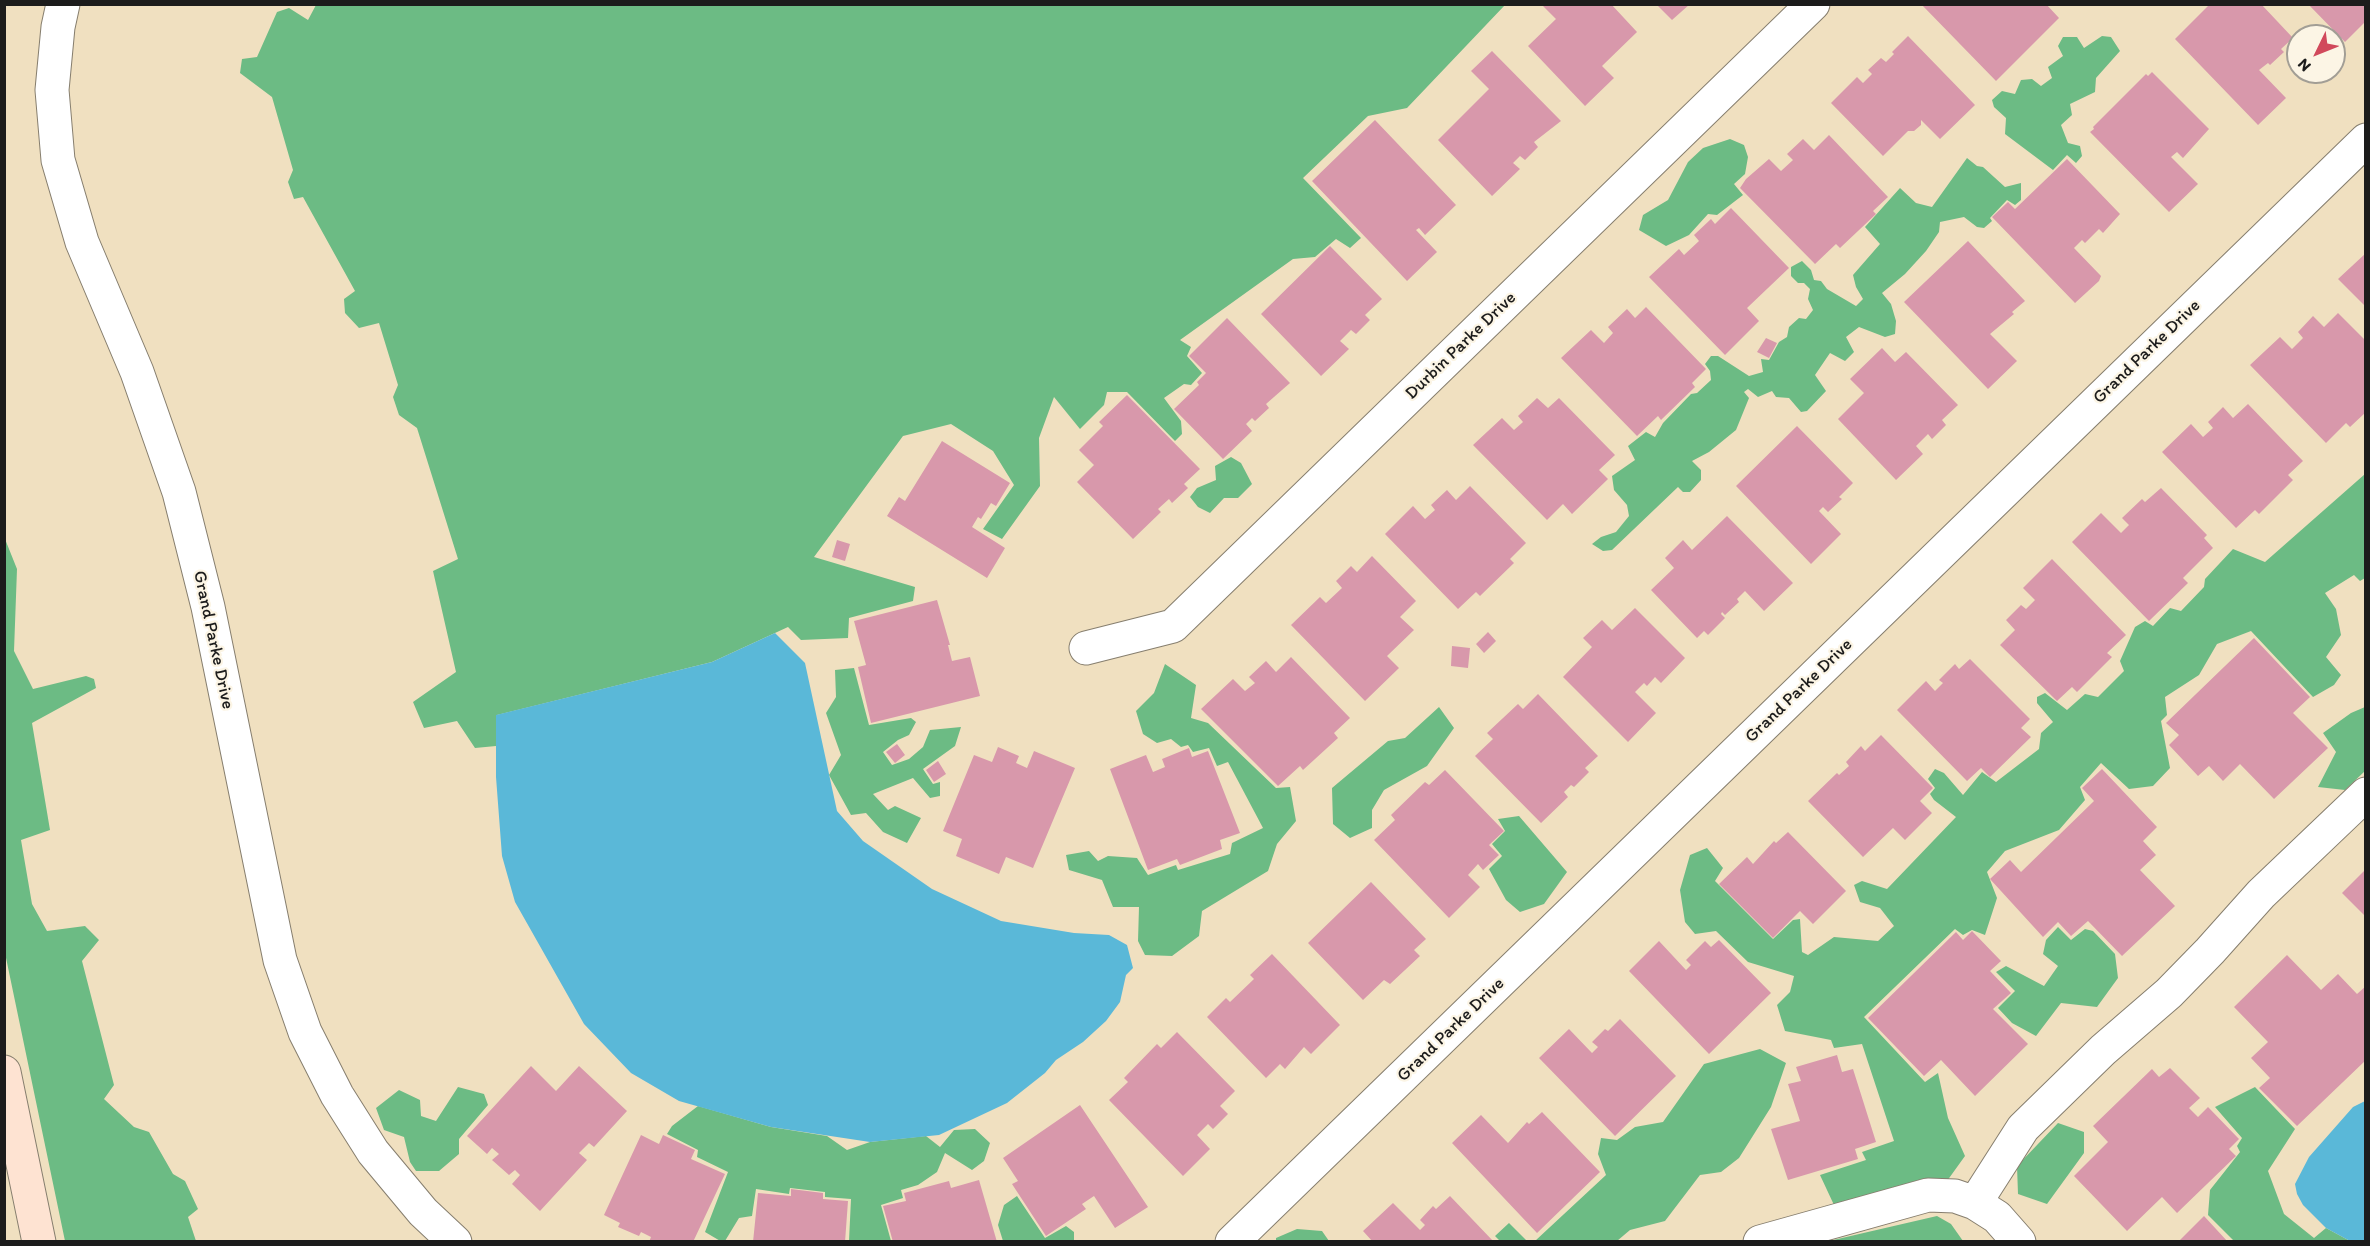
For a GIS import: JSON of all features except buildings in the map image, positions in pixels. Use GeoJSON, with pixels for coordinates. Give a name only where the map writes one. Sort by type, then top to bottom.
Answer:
{"type":"FeatureCollection","features":[{"type":"Feature","properties":{"kind":"street","name":"Grand Parke Drive"},"geometry":{"type":"LineString","coordinates":[[63,4],[58,27],[52,90],[58,160],[82,242],[137,372],[178,492],[208,607],[280,960],[305,1032],[337,1095],[373,1152],[423,1212],[455,1242]]}},
{"type":"Feature","properties":{"kind":"street","name":"Durbin Parke Drive"},"geometry":{"type":"LineString","coordinates":[[1086,648],[1173,626],[1813,4]]}},
{"type":"Feature","properties":{"kind":"street","name":"Grand Parke Drive"},"geometry":{"type":"LineString","coordinates":[[1233,1242],[2366,140]]}},
{"type":"Feature","properties":{"kind":"street"},"geometry":{"type":"LineString","coordinates":[[1975,1203],[2023,1128],[2103,1050],[2169,993],[2261,894],[2366,794]]}},
{"type":"Feature","properties":{"kind":"street"},"geometry":{"type":"LineString","coordinates":[[4,1072],[39,1242]]}},
{"type":"Feature","properties":{"kind":"street"},"geometry":{"type":"LineString","coordinates":[[1760,1242],[1928,1195],[1956,1196],[1975,1203],[1997,1217],[2019,1242]]}},
{"type":"Feature","properties":{"kind":"green space"},"geometry":{"type":"Polygon","coordinates":[[[316,5],[1505,5],[1407,108],[1368,116],[1303,178],[1361,238],[1350,248],[1336,239],[1315,257],[1293,259],[1180,340],[1191,347],[1187,356],[1202,373],[1191,385],[1184,384],[1164,398],[1181,421],[1182,434],[1175,441],[1127,392],[1107,392],[1104,405],[1080,429],[1054,397],[1039,438],[1040,486],[1002,539],[983,529],[1014,485],[993,451],[951,424],[903,436],[814,557],[915,587],[913,601],[849,618],[848,638],[801,640],[788,627],[712,662],[497,715],[496,746],[475,748],[457,721],[424,728],[413,702],[456,672],[433,571],[458,559],[417,428],[399,415],[393,397],[398,385],[379,323],[359,328],[345,313],[344,299],[355,291],[303,197],[294,199],[288,182],[293,170],[272,97],[240,73],[242,59],[257,57],[277,12],[289,8],[308,20],[316,5]]]}},
{"type":"Feature","properties":{"kind":"green space"},"geometry":{"type":"Polygon","coordinates":[[[2102,36],[2111,37],[2120,51],[2096,78],[2095,92],[2070,104],[2072,115],[2061,125],[2068,143],[2080,146],[2082,156],[2076,163],[2067,155],[2053,170],[2005,134],[2006,118],[1994,107],[1992,100],[2002,91],[2015,94],[2021,80],[2032,79],[2041,86],[2052,78],[2048,67],[2063,56],[2058,46],[2063,37],[2077,37],[2084,48],[2102,36]]]}},
{"type":"Feature","properties":{"kind":"green space"},"geometry":{"type":"Polygon","coordinates":[[[1730,139],[1744,145],[1748,157],[1745,174],[1734,184],[1743,195],[1717,215],[1708,214],[1689,235],[1666,246],[1639,230],[1643,215],[1668,200],[1688,162],[1703,148],[1730,139]]]}},
{"type":"Feature","properties":{"kind":"green space"},"geometry":{"type":"Polygon","coordinates":[[[1967,158],[1977,166],[1983,167],[2005,187],[2021,183],[2021,200],[2015,205],[2007,200],[1984,228],[1977,227],[1964,217],[1940,222],[1939,232],[1926,251],[1905,274],[1882,293],[1891,304],[1896,321],[1895,334],[1885,337],[1859,327],[1846,337],[1854,352],[1845,361],[1830,353],[1815,375],[1826,391],[1807,411],[1801,412],[1789,398],[1776,397],[1772,391],[1758,397],[1748,389],[1744,392],[1749,398],[1736,430],[1709,452],[1692,461],[1701,470],[1701,480],[1690,492],[1683,492],[1678,487],[1612,550],[1603,551],[1592,544],[1601,537],[1616,532],[1629,516],[1627,505],[1614,490],[1612,476],[1635,460],[1628,446],[1646,432],[1655,437],[1663,423],[1691,394],[1697,393],[1711,380],[1710,371],[1705,364],[1711,356],[1718,356],[1749,376],[1763,372],[1761,359],[1769,360],[1779,342],[1787,337],[1789,327],[1799,318],[1806,319],[1813,310],[1808,299],[1810,289],[1804,283],[1798,283],[1791,276],[1791,267],[1802,261],[1811,270],[1814,280],[1821,281],[1827,289],[1856,306],[1863,299],[1856,287],[1853,275],[1880,244],[1865,227],[1900,188],[1916,203],[1932,207],[1967,158]]]}},
{"type":"Feature","properties":{"kind":"green space"},"geometry":{"type":"Polygon","coordinates":[[[1231,457],[1241,463],[1252,484],[1238,498],[1224,498],[1210,513],[1198,507],[1190,497],[1197,488],[1216,480],[1215,466],[1231,457]]]}},
{"type":"Feature","properties":{"kind":"green space"},"geometry":{"type":"Polygon","coordinates":[[[2365,474],[2365,578],[2360,581],[2354,575],[2325,593],[2336,609],[2341,635],[2326,657],[2341,675],[2334,685],[2313,697],[2251,631],[2217,644],[2199,675],[2165,697],[2167,715],[2161,721],[2170,768],[2153,786],[2129,789],[2101,763],[2080,787],[2085,800],[2059,830],[2005,851],[1987,872],[1997,898],[1985,935],[1972,930],[1963,935],[1955,929],[1864,1017],[1925,1082],[1938,1073],[1948,1118],[1965,1156],[1947,1181],[1919,1180],[1834,1205],[1820,1175],[1866,1160],[1862,1152],[1894,1141],[1862,1044],[1834,1048],[1831,1040],[1785,1031],[1777,1005],[1790,992],[1794,976],[1748,962],[1716,931],[1695,934],[1685,922],[1680,890],[1690,855],[1707,848],[1723,868],[1715,881],[1773,939],[1793,920],[1800,919],[1802,952],[1808,955],[1834,937],[1878,941],[1894,926],[1880,908],[1860,902],[1854,885],[1862,881],[1887,889],[1956,817],[1934,800],[1930,794],[1935,788],[1928,779],[1935,769],[1944,773],[1963,795],[1982,772],[1996,782],[2039,749],[2041,733],[2053,722],[2037,703],[2037,697],[2045,693],[2067,710],[2085,694],[2098,697],[2124,671],[2120,661],[2135,627],[2145,621],[2153,626],[2170,608],[2181,611],[2204,587],[2205,579],[2233,549],[2265,562],[2365,474]]]}},
{"type":"Feature","properties":{"kind":"green space"},"geometry":{"type":"Polygon","coordinates":[[[5,539],[17,569],[14,651],[33,689],[86,676],[94,679],[96,688],[32,723],[50,830],[21,840],[32,904],[47,931],[85,926],[99,940],[82,961],[114,1085],[104,1099],[134,1127],[149,1132],[173,1174],[185,1181],[198,1209],[188,1217],[196,1241],[65,1241],[5,953],[5,539]]]}},
{"type":"Feature","properties":{"kind":"green space"},"geometry":{"type":"Polygon","coordinates":[[[1165,664],[1196,685],[1191,718],[1208,723],[1276,788],[1290,787],[1296,821],[1277,844],[1268,871],[1202,911],[1199,936],[1172,956],[1145,955],[1138,941],[1139,907],[1113,907],[1102,880],[1069,870],[1066,855],[1089,851],[1098,861],[1108,856],[1137,858],[1148,875],[1176,865],[1178,870],[1230,854],[1232,843],[1263,828],[1228,762],[1217,766],[1209,748],[1193,752],[1188,745],[1181,747],[1171,739],[1157,743],[1143,734],[1136,711],[1154,693],[1165,664]]]}},
{"type":"Feature","properties":{"kind":"green space"},"geometry":{"type":"Polygon","coordinates":[[[854,668],[869,725],[911,718],[916,722],[909,735],[898,740],[883,752],[892,765],[909,759],[923,747],[930,730],[961,727],[955,746],[923,769],[933,784],[940,782],[940,796],[930,798],[913,778],[873,794],[888,810],[895,806],[921,818],[907,843],[883,832],[866,813],[851,815],[829,775],[841,755],[826,713],[836,697],[835,670],[854,668]]]}},
{"type":"Feature","properties":{"kind":"green space"},"geometry":{"type":"Polygon","coordinates":[[[1439,707],[1454,728],[1427,766],[1384,790],[1372,810],[1372,828],[1350,838],[1333,824],[1332,788],[1388,741],[1405,738],[1439,707]]]}},
{"type":"Feature","properties":{"kind":"green space"},"geometry":{"type":"Polygon","coordinates":[[[2365,707],[2365,771],[2345,790],[2318,787],[2336,752],[2323,733],[2351,713],[2365,707]]]}},
{"type":"Feature","properties":{"kind":"green space"},"geometry":{"type":"Polygon","coordinates":[[[1519,816],[1567,872],[1544,904],[1520,912],[1506,900],[1489,869],[1502,856],[1492,844],[1505,831],[1498,819],[1519,816]]]}},
{"type":"Feature","properties":{"kind":"green space"},"geometry":{"type":"Polygon","coordinates":[[[2058,927],[2071,940],[2085,929],[2093,931],[2115,954],[2118,978],[2097,1007],[2061,1003],[2036,1036],[2012,1023],[1998,1008],[2015,991],[1996,972],[2006,966],[2044,986],[2058,966],[2043,954],[2046,940],[2058,927]]]}},
{"type":"Feature","properties":{"kind":"green space"},"geometry":{"type":"Polygon","coordinates":[[[1760,1049],[1786,1063],[1771,1107],[1739,1158],[1721,1172],[1700,1175],[1665,1221],[1630,1230],[1617,1241],[1535,1241],[1606,1175],[1598,1154],[1601,1138],[1617,1140],[1635,1127],[1663,1122],[1704,1064],[1760,1049]]]}},
{"type":"Feature","properties":{"kind":"green space"},"geometry":{"type":"Polygon","coordinates":[[[458,1087],[484,1094],[488,1105],[459,1139],[459,1154],[439,1171],[416,1171],[410,1162],[404,1137],[384,1130],[376,1108],[399,1090],[420,1100],[421,1116],[436,1121],[458,1087]]]}},
{"type":"Feature","properties":{"kind":"green space"},"geometry":{"type":"Polygon","coordinates":[[[2255,1087],[2295,1129],[2268,1171],[2284,1214],[2314,1238],[2326,1228],[2350,1241],[2234,1241],[2208,1215],[2210,1190],[2240,1152],[2237,1146],[2242,1138],[2215,1107],[2255,1087]]]}},
{"type":"Feature","properties":{"kind":"green space"},"geometry":{"type":"Polygon","coordinates":[[[698,1106],[771,1127],[827,1136],[847,1150],[870,1142],[926,1136],[940,1147],[954,1130],[975,1129],[990,1143],[984,1161],[972,1170],[945,1153],[937,1172],[918,1185],[901,1190],[903,1198],[881,1205],[891,1241],[849,1241],[851,1199],[825,1197],[825,1192],[790,1188],[789,1194],[756,1189],[752,1216],[739,1218],[725,1241],[722,1242],[705,1232],[728,1172],[697,1157],[698,1150],[667,1134],[672,1126],[698,1106]]]}},
{"type":"Feature","properties":{"kind":"green space"},"geometry":{"type":"Polygon","coordinates":[[[2058,1123],[2084,1132],[2084,1153],[2047,1204],[2018,1194],[2017,1166],[2058,1123]]]}},
{"type":"Feature","properties":{"kind":"green space"},"geometry":{"type":"Polygon","coordinates":[[[1017,1196],[1045,1238],[1066,1226],[1074,1232],[1074,1241],[1003,1241],[998,1225],[1004,1205],[1017,1196]]]}},
{"type":"Feature","properties":{"kind":"green space"},"geometry":{"type":"Polygon","coordinates":[[[1937,1216],[1951,1224],[1963,1241],[1829,1241],[1937,1216]]]}},
{"type":"Feature","properties":{"kind":"green space"},"geometry":{"type":"Polygon","coordinates":[[[1509,1223],[1527,1241],[1500,1241],[1495,1236],[1509,1223]]]}},
{"type":"Feature","properties":{"kind":"green space"},"geometry":{"type":"Polygon","coordinates":[[[1297,1229],[1322,1231],[1329,1241],[1276,1241],[1276,1238],[1297,1229]]]}},
{"type":"Feature","properties":{"kind":"water"},"geometry":{"type":"Polygon","coordinates":[[[775,633],[805,663],[837,811],[863,841],[932,889],[1001,921],[1074,933],[1109,935],[1127,945],[1133,968],[1126,975],[1120,1002],[1106,1021],[1083,1042],[1056,1060],[1045,1073],[1007,1103],[939,1135],[870,1142],[771,1127],[679,1101],[631,1073],[584,1024],[515,902],[502,856],[496,777],[496,715],[712,662],[775,633]]]}},
{"type":"Feature","properties":{"kind":"water"},"geometry":{"type":"Polygon","coordinates":[[[2365,1101],[2365,1241],[2350,1241],[2326,1228],[2303,1205],[2295,1184],[2309,1157],[2353,1107],[2365,1101]]]}}]}
